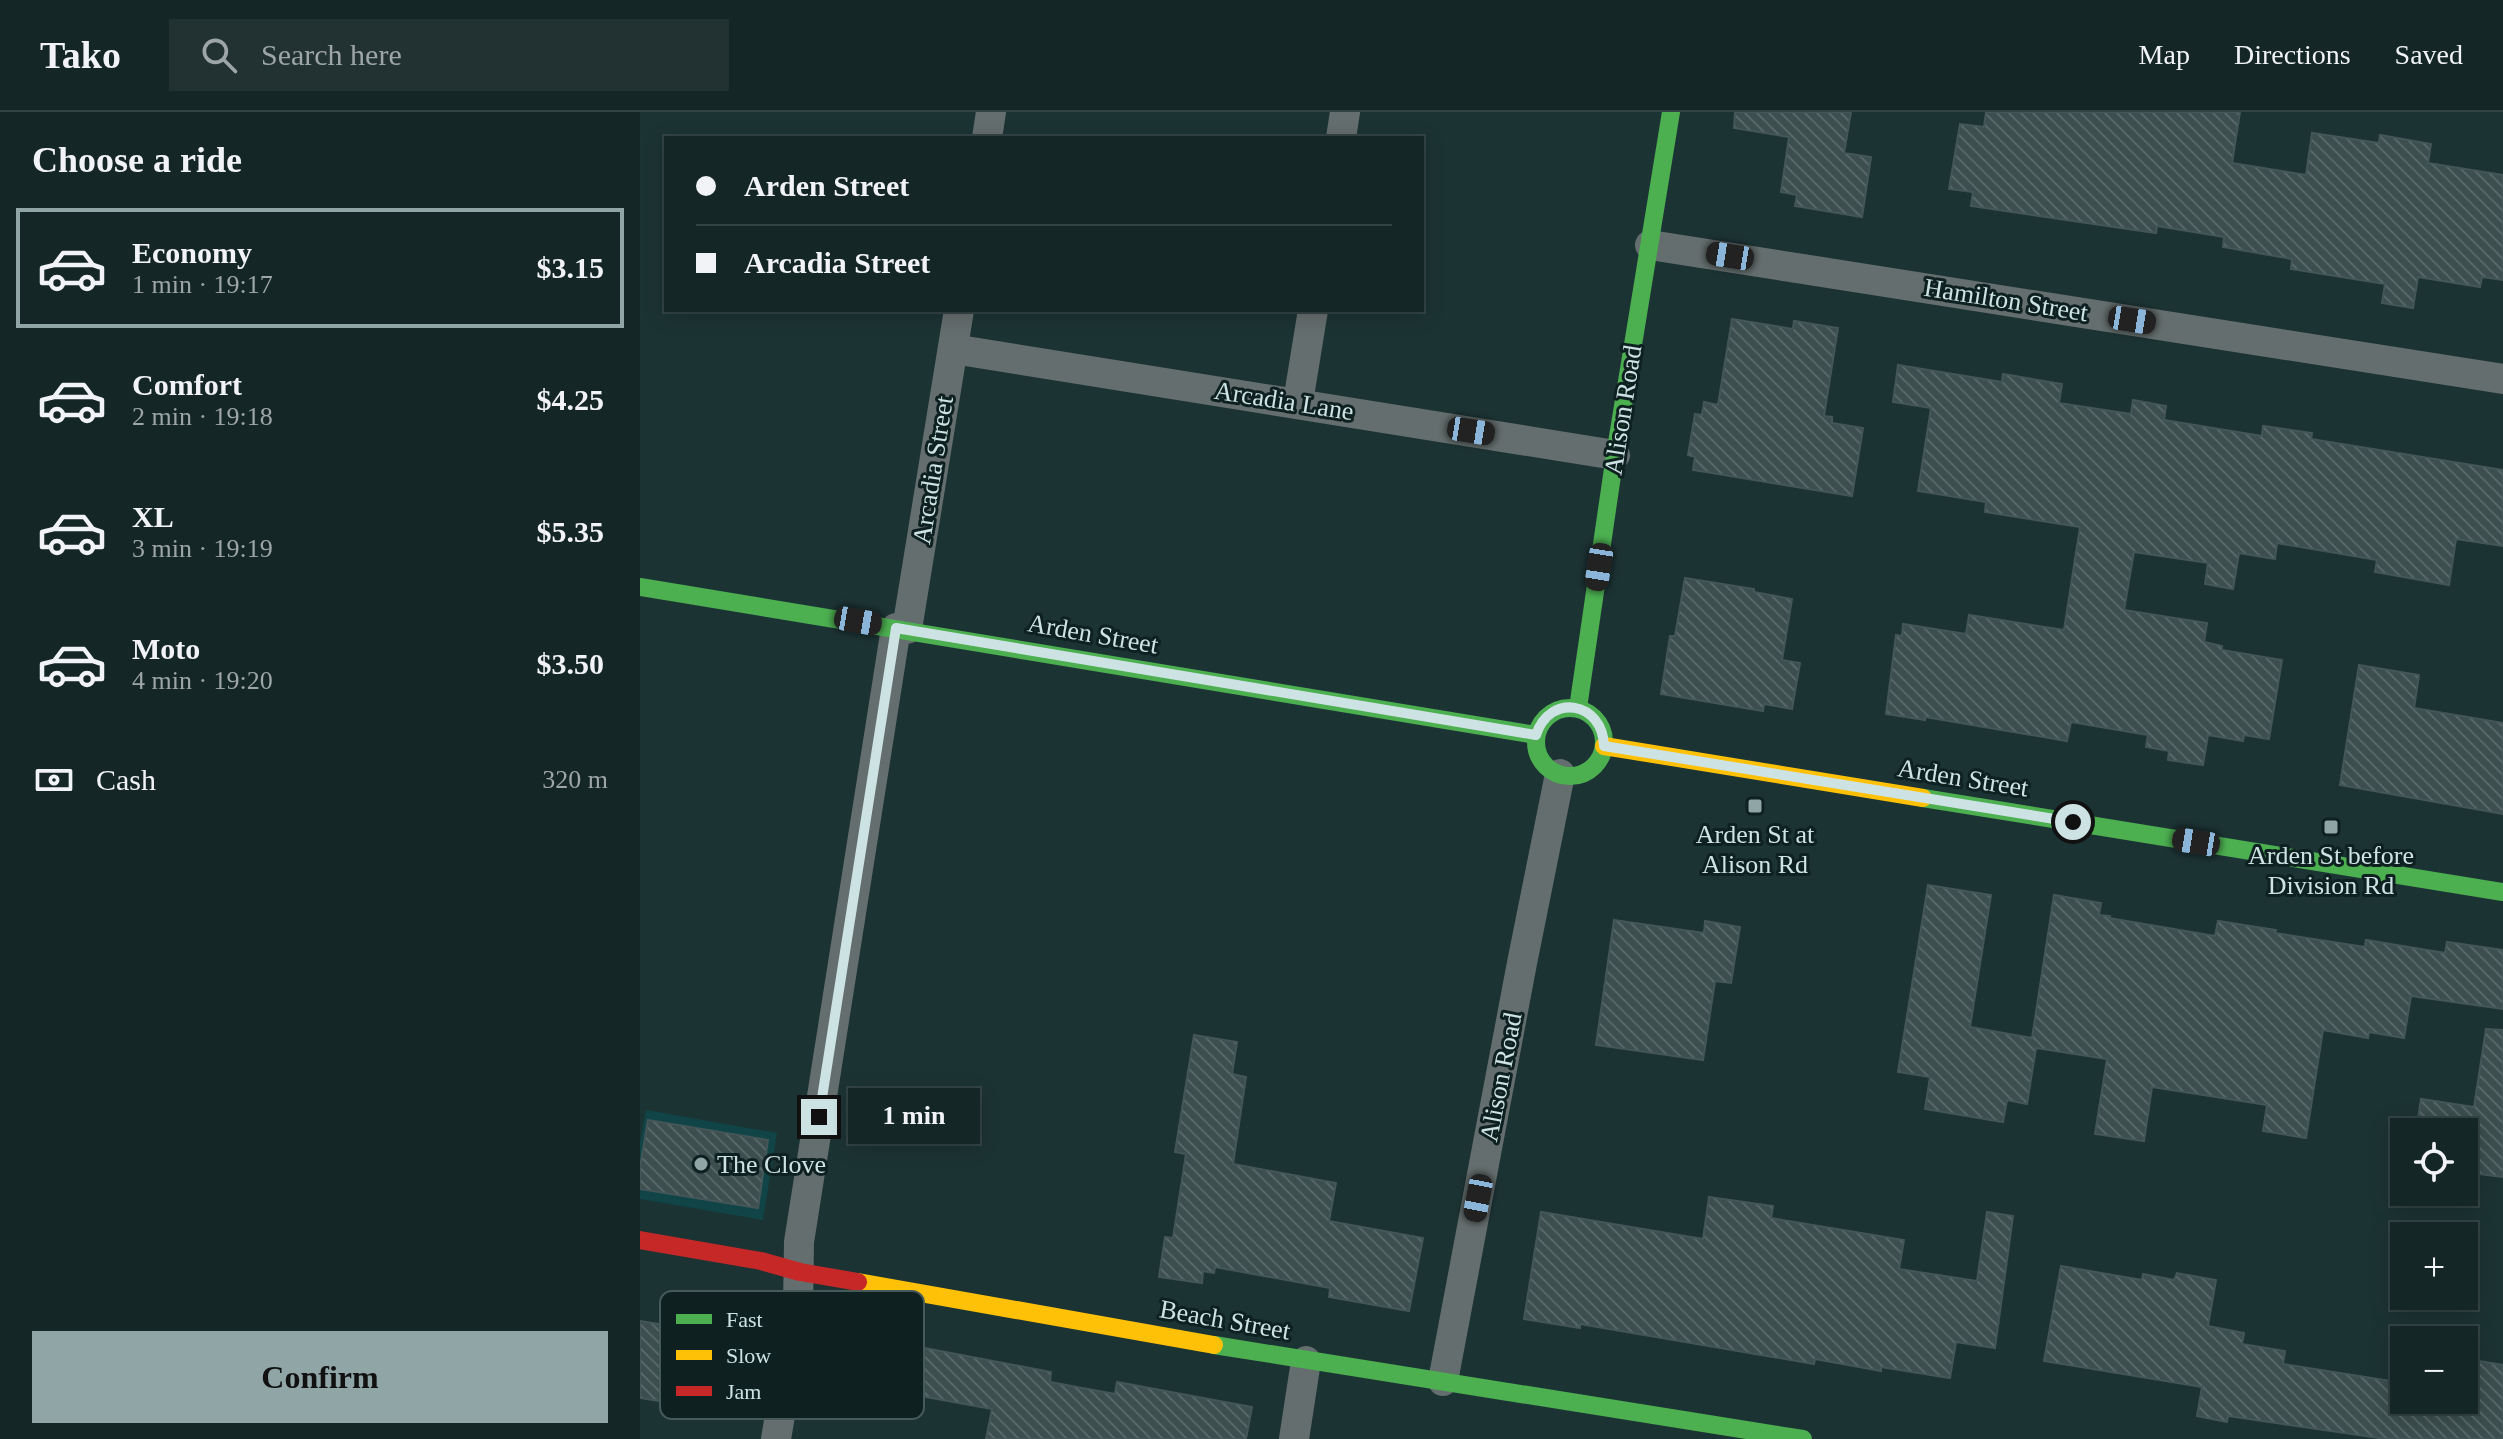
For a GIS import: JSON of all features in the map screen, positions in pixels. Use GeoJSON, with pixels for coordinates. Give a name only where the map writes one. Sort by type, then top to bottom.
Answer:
{"type":"FeatureCollection","features":[{"type":"Feature","properties":{"kind":"main road","name":"Alison Road"},"geometry":{"type":"LineString","coordinates":[[1578,708],[1615,455],[1671,112]]}},
{"type":"Feature","properties":{"kind":"main road","name":"Arden Street"},"geometry":{"type":"LineString","coordinates":[[640,587],[1536,735]]}},
{"type":"Feature","properties":{"kind":"main road"},"geometry":{"type":"LineString","coordinates":[[1569,707],[1578,708],[1595,718],[1604,736],[1601,758],[1583,773],[1571,776],[1560,774],[1543,763],[1536,745],[1536,735],[1539,726],[1552,713],[1569,707]]}},
{"type":"Feature","properties":{"kind":"main road","name":"Arden Street"},"geometry":{"type":"LineString","coordinates":[[1604,746],[2503,892]]}},
{"type":"Feature","properties":{"kind":"main road","name":"Beach Street"},"geometry":{"type":"LineString","coordinates":[[640,1240],[908,1291]]}},
{"type":"Feature","properties":{"kind":"main road","name":"Beach Street"},"geometry":{"type":"LineString","coordinates":[[924,1294],[1306,1361],[1803,1439]]}},
{"type":"Feature","properties":{"kind":"street"},"geometry":{"type":"LineString","coordinates":[[987,136],[991,112]]}},
{"type":"Feature","properties":{"kind":"street"},"geometry":{"type":"LineString","coordinates":[[1341,136],[1345,112]]}},
{"type":"Feature","properties":{"kind":"street","name":"Hamilton Street"},"geometry":{"type":"LineString","coordinates":[[1650,245],[2503,379]]}},
{"type":"Feature","properties":{"kind":"street","name":"Arcadia Street"},"geometry":{"type":"LineString","coordinates":[[799,1291],[799,1242],[901,628],[959,312]]}},
{"type":"Feature","properties":{"kind":"street"},"geometry":{"type":"LineString","coordinates":[[1298,402],[1313,312]]}},
{"type":"Feature","properties":{"kind":"street","name":"Arcadia Lane"},"geometry":{"type":"LineString","coordinates":[[953,349],[1615,455]]}},
{"type":"Feature","properties":{"kind":"street","name":"Alison Road"},"geometry":{"type":"LineString","coordinates":[[1443,1381],[1560,774]]}},
{"type":"Feature","properties":{"kind":"street"},"geometry":{"type":"LineString","coordinates":[[1294,1439],[1306,1361]]}},
{"type":"Feature","properties":{"kind":"street","name":"Arcadia Street"},"geometry":{"type":"LineString","coordinates":[[776,1439],[779,1419]]}},
{"type":"Feature","properties":{"kind":"shaded area"},"geometry":{"type":"Polygon","coordinates":[[[646,1110],[777,1133],[763,1220],[640,1199],[640,1143],[646,1110]]]}},
{"type":"Feature","properties":{"kind":"building"},"geometry":{"type":"Polygon","coordinates":[[[1735,112],[1851,112],[1844,153],[1871,157],[1862,217],[1795,206],[1797,195],[1781,192],[1789,137],[1734,128],[1735,112]]]}},
{"type":"Feature","properties":{"kind":"building"},"geometry":{"type":"Polygon","coordinates":[[[1986,112],[2240,112],[2232,163],[2306,175],[2312,133],[2379,143],[2380,135],[2431,144],[2428,163],[2503,175],[2503,280],[2482,277],[2480,287],[2418,277],[2413,308],[2382,303],[2385,284],[2291,269],[2292,259],[2223,247],[2224,237],[2157,226],[2156,233],[1971,206],[1973,192],[1949,189],[1960,124],[1984,127],[1986,112]]]}},
{"type":"Feature","properties":{"kind":"building"},"geometry":{"type":"Polygon","coordinates":[[[1732,319],[1793,329],[1794,321],[1838,328],[1824,416],[1832,417],[1832,423],[1863,428],[1852,496],[1693,470],[1695,457],[1688,455],[1695,414],[1702,415],[1704,402],[1718,405],[1732,319]]]}},
{"type":"Feature","properties":{"kind":"building"},"geometry":{"type":"Polygon","coordinates":[[[1898,365],[2002,382],[2003,374],[2062,384],[2059,403],[2131,414],[2133,400],[2166,406],[2164,420],[2262,436],[2263,426],[2312,433],[2311,439],[2503,470],[2503,546],[2456,539],[2449,585],[2375,572],[2377,560],[2277,543],[2275,559],[2239,553],[2233,589],[2205,584],[2208,563],[2134,552],[2124,610],[2207,623],[2204,642],[2222,646],[2222,650],[2282,660],[2269,739],[2244,735],[2243,741],[2208,735],[2203,765],[2168,760],[2169,751],[2146,747],[2148,735],[2071,722],[2067,741],[1925,717],[1925,720],[1886,714],[1896,635],[1902,636],[1903,624],[1966,634],[1969,615],[2064,630],[2080,527],[1985,512],[1986,502],[1918,491],[1931,408],[1893,402],[1898,365]]]}},
{"type":"Feature","properties":{"kind":"building"},"geometry":{"type":"Polygon","coordinates":[[[1685,578],[1754,589],[1754,592],[1792,599],[1782,660],[1800,663],[1792,709],[1764,704],[1763,711],[1661,694],[1670,636],[1675,636],[1685,578]]]}},
{"type":"Feature","properties":{"kind":"building"},"geometry":{"type":"Polygon","coordinates":[[[2359,665],[2419,675],[2414,708],[2503,723],[2503,814],[2340,785],[2359,665]]]}},
{"type":"Feature","properties":{"kind":"building"},"geometry":{"type":"Polygon","coordinates":[[[1928,885],[1991,895],[1970,1027],[2032,1038],[2054,895],[2101,903],[2099,915],[2109,918],[2215,936],[2218,921],[2365,947],[2366,940],[2445,953],[2447,942],[2503,950],[2503,1009],[2411,996],[2404,1038],[2369,1032],[2368,1038],[2323,1030],[2306,1138],[2263,1131],[2267,1105],[2152,1087],[2144,1141],[2095,1134],[2107,1059],[2036,1048],[2027,1104],[2007,1100],[2003,1122],[1925,1109],[1930,1077],[1898,1072],[1928,885]]]}},
{"type":"Feature","properties":{"kind":"building"},"geometry":{"type":"Polygon","coordinates":[[[1614,920],[1704,933],[1705,921],[1740,927],[1731,983],[1715,981],[1703,1060],[1596,1045],[1614,920]]]}},
{"type":"Feature","properties":{"kind":"building"},"geometry":{"type":"Polygon","coordinates":[[[2486,1029],[2503,1030],[2503,1177],[2478,1174],[2478,1118],[2418,1118],[2421,1099],[2474,1107],[2486,1029]]]}},
{"type":"Feature","properties":{"kind":"building"},"geometry":{"type":"Polygon","coordinates":[[[1194,1035],[1237,1042],[1232,1074],[1246,1077],[1233,1164],[1336,1183],[1329,1221],[1423,1238],[1409,1311],[1329,1297],[1330,1288],[1215,1267],[1214,1273],[1203,1271],[1202,1283],[1159,1277],[1165,1237],[1173,1238],[1186,1154],[1175,1152],[1194,1035]]]}},
{"type":"Feature","properties":{"kind":"building"},"geometry":{"type":"Polygon","coordinates":[[[648,1120],[768,1140],[758,1208],[640,1189],[640,1167],[648,1120]]]}},
{"type":"Feature","properties":{"kind":"building"},"geometry":{"type":"Polygon","coordinates":[[[1709,1197],[1773,1206],[1771,1218],[1904,1240],[1899,1269],[1977,1281],[1987,1212],[2013,1216],[1995,1348],[1956,1342],[1950,1378],[1881,1367],[1881,1371],[1815,1359],[1814,1364],[1580,1324],[1580,1328],[1524,1319],[1541,1212],[1703,1239],[1709,1197]]]}},
{"type":"Feature","properties":{"kind":"building"},"geometry":{"type":"Polygon","coordinates":[[[2061,1266],[2142,1280],[2143,1274],[2174,1280],[2177,1273],[2216,1280],[2208,1326],[2244,1333],[2242,1344],[2285,1351],[2283,1364],[2390,1381],[2390,1414],[2478,1414],[2478,1361],[2503,1365],[2503,1439],[2386,1439],[2228,1416],[2227,1422],[2197,1416],[2202,1387],[2044,1361],[2061,1266]]]}},
{"type":"Feature","properties":{"kind":"building"},"geometry":{"type":"Polygon","coordinates":[[[640,1321],[660,1324],[660,1401],[640,1398],[640,1321]]]}},
{"type":"Feature","properties":{"kind":"building"},"geometry":{"type":"Polygon","coordinates":[[[924,1348],[1051,1372],[1050,1382],[1115,1394],[1117,1382],[1252,1407],[1246,1439],[986,1439],[992,1409],[924,1397],[924,1348]]]}},
{"type":"Feature","properties":{"kind":"traffic: fast"},"geometry":{"type":"LineString","coordinates":[[1578,708],[1615,455],[1671,112]]}},
{"type":"Feature","properties":{"kind":"traffic: fast"},"geometry":{"type":"LineString","coordinates":[[640,587],[1536,735]]}},
{"type":"Feature","properties":{"kind":"traffic: fast"},"geometry":{"type":"LineString","coordinates":[[1570,708],[1594,718],[1604,742],[1594,766],[1570,776],[1546,766],[1536,742],[1546,718],[1570,708]]}},
{"type":"Feature","properties":{"kind":"traffic: fast"},"geometry":{"type":"LineString","coordinates":[[1923,798],[2503,892]]}},
{"type":"Feature","properties":{"kind":"traffic: fast"},"geometry":{"type":"LineString","coordinates":[[1214,1345],[1803,1439]]}},
{"type":"Feature","properties":{"kind":"traffic: slow"},"geometry":{"type":"LineString","coordinates":[[1604,746],[1923,798]]}},
{"type":"Feature","properties":{"kind":"traffic: slow"},"geometry":{"type":"LineString","coordinates":[[858,1282],[909,1291]]}},
{"type":"Feature","properties":{"kind":"traffic: slow"},"geometry":{"type":"LineString","coordinates":[[924,1294],[1214,1345]]}},
{"type":"Feature","properties":{"kind":"traffic: jam"},"geometry":{"type":"LineString","coordinates":[[640,1240],[858,1282]]}},
{"type":"Feature","properties":{"kind":"place","name":"Arden St at Alison Rd"},"geometry":{"type":"Point","coordinates":[1755,806]}},
{"type":"Feature","properties":{"kind":"place","name":"Arden St before Division Rd"},"geometry":{"type":"Point","coordinates":[2331,827]}},
{"type":"Feature","properties":{"kind":"place","name":"The Clove"},"geometry":{"type":"Point","coordinates":[701,1164]}},
{"type":"Feature","properties":{"kind":"route"},"geometry":{"type":"LineString","coordinates":[[819,1117],[896,628],[1536,735],[1539,726],[1552,713],[1569,707],[1578,708],[1595,718],[1604,736],[1604,746],[2073,822]]}}]}
